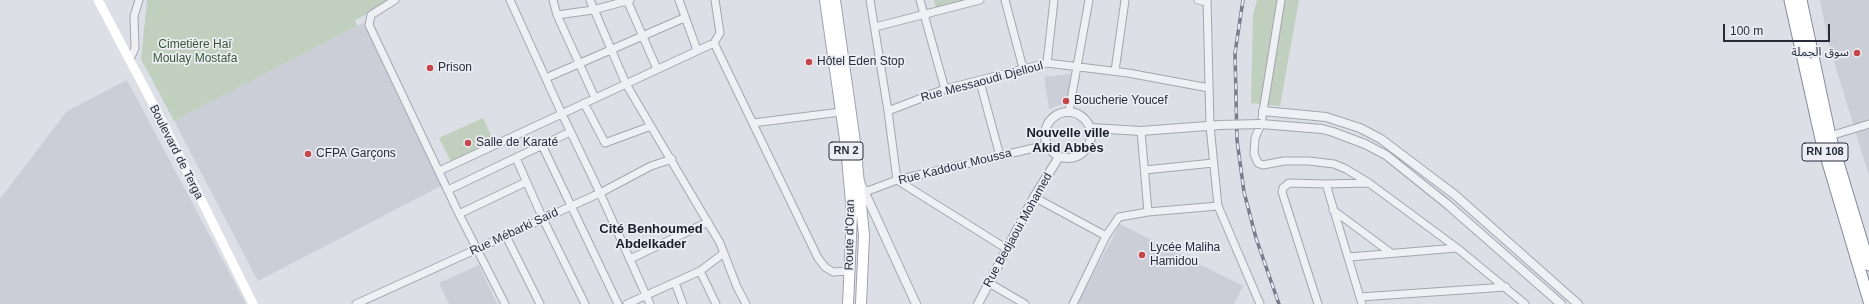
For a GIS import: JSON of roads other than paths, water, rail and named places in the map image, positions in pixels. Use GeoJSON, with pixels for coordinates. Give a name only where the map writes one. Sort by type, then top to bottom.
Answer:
{"type":"FeatureCollection","features":[{"type":"Feature","properties":{"kind":"highway","name":"RN 108"},"geometry":{"type":"LineString","coordinates":[[1790,0],[1821,139],[1869,301]]}},
{"type":"Feature","properties":{"kind":"highway","name":"RN 108"},"geometry":{"type":"LineString","coordinates":[[1801,0],[1830,136],[1869,265]]}},
{"type":"Feature","properties":{"kind":"main road","name":"Boulevard de Terga"},"geometry":{"type":"LineString","coordinates":[[98,0],[130,59],[254,304]]}},
{"type":"Feature","properties":{"kind":"main road","name":"Route d'Oran"},"geometry":{"type":"LineString","coordinates":[[825,0],[841,112],[852,214],[848,304]]}},
{"type":"Feature","properties":{"kind":"main road","name":"Route d'Oran"},"geometry":{"type":"LineString","coordinates":[[835,0],[855,142],[864,236],[861,304]]}},
{"type":"Feature","properties":{"kind":"street"},"geometry":{"type":"LineString","coordinates":[[130,59],[135,48],[134,16],[139,0]]}},
{"type":"Feature","properties":{"kind":"street"},"geometry":{"type":"LineString","coordinates":[[395,0],[371,15],[369,24],[459,214],[505,304]]}},
{"type":"Feature","properties":{"kind":"street"},"geometry":{"type":"LineString","coordinates":[[510,0],[650,304]]}},
{"type":"Feature","properties":{"kind":"street"},"geometry":{"type":"LineString","coordinates":[[553,0],[557,15],[595,98]]}},
{"type":"Feature","properties":{"kind":"street"},"geometry":{"type":"LineString","coordinates":[[590,0],[626,84],[672,159],[708,222],[724,253],[737,287],[746,304]]}},
{"type":"Feature","properties":{"kind":"street"},"geometry":{"type":"LineString","coordinates":[[557,15],[593,10],[628,0],[657,69]]}},
{"type":"Feature","properties":{"kind":"street"},"geometry":{"type":"LineString","coordinates":[[679,0],[696,50]]}},
{"type":"Feature","properties":{"kind":"street"},"geometry":{"type":"LineString","coordinates":[[439,172],[696,50],[714,43],[720,33],[715,0]]}},
{"type":"Feature","properties":{"kind":"street"},"geometry":{"type":"LineString","coordinates":[[870,0],[888,111],[897,180],[1007,249]]}},
{"type":"Feature","properties":{"kind":"street"},"geometry":{"type":"LineString","coordinates":[[920,0],[945,89]]}},
{"type":"Feature","properties":{"kind":"street"},"geometry":{"type":"LineString","coordinates":[[874,27],[980,0]]}},
{"type":"Feature","properties":{"kind":"street"},"geometry":{"type":"LineString","coordinates":[[1005,0],[1023,68]]}},
{"type":"Feature","properties":{"kind":"street"},"geometry":{"type":"LineString","coordinates":[[1047,63],[1054,0]]}},
{"type":"Feature","properties":{"kind":"street"},"geometry":{"type":"LineString","coordinates":[[1069,111],[1089,0]]}},
{"type":"Feature","properties":{"kind":"street"},"geometry":{"type":"LineString","coordinates":[[1115,72],[1125,0]]}},
{"type":"Feature","properties":{"kind":"street"},"geometry":{"type":"LineString","coordinates":[[1198,0],[1207,1],[1210,126],[1218,206],[1260,304]]}},
{"type":"Feature","properties":{"kind":"street"},"geometry":{"type":"LineString","coordinates":[[1280,0],[1261,124],[1255,138],[1254,154],[1260,165],[1284,161],[1324,162],[1346,169],[1369,183],[1457,248],[1525,304]]}},
{"type":"Feature","properties":{"kind":"street"},"geometry":{"type":"LineString","coordinates":[[546,78],[684,18]]}},
{"type":"Feature","properties":{"kind":"street"},"geometry":{"type":"LineString","coordinates":[[714,43],[818,258],[825,267],[833,272],[849,271]]}},
{"type":"Feature","properties":{"kind":"street","name":"Rue Messaoudi Djelloul"},"geometry":{"type":"LineString","coordinates":[[888,111],[945,89],[980,82],[1023,68],[1047,63],[1077,66],[1209,88]]}},
{"type":"Feature","properties":{"kind":"street"},"geometry":{"type":"LineString","coordinates":[[980,82],[1000,156]]}},
{"type":"Feature","properties":{"kind":"street"},"geometry":{"type":"LineString","coordinates":[[584,103],[605,143],[651,126]]}},
{"type":"Feature","properties":{"kind":"street"},"geometry":{"type":"LineString","coordinates":[[1069,111],[1078,113],[1084,117],[1091,128],[1091,142],[1084,152],[1073,158],[1059,157],[1052,152],[1047,145],[1045,131],[1048,123],[1055,115],[1069,111]]}},
{"type":"Feature","properties":{"kind":"street"},"geometry":{"type":"LineString","coordinates":[[1263,111],[1326,117],[1349,123],[1377,137],[1396,149],[1455,195],[1578,304]]}},
{"type":"Feature","properties":{"kind":"street"},"geometry":{"type":"LineString","coordinates":[[753,123],[841,112]]}},
{"type":"Feature","properties":{"kind":"street"},"geometry":{"type":"LineString","coordinates":[[1091,128],[1141,131],[1220,125],[1261,124],[1322,129],[1344,135],[1371,147],[1395,162],[1447,204],[1561,304]]}},
{"type":"Feature","properties":{"kind":"street"},"geometry":{"type":"LineString","coordinates":[[1830,136],[1869,124]]}},
{"type":"Feature","properties":{"kind":"street"},"geometry":{"type":"LineString","coordinates":[[1141,131],[1148,212]]}},
{"type":"Feature","properties":{"kind":"street"},"geometry":{"type":"LineString","coordinates":[[448,190],[570,132]]}},
{"type":"Feature","properties":{"kind":"street"},"geometry":{"type":"LineString","coordinates":[[1371,147],[1377,137]]}},
{"type":"Feature","properties":{"kind":"street"},"geometry":{"type":"LineString","coordinates":[[542,145],[618,304]]}},
{"type":"Feature","properties":{"kind":"street","name":"Rue Kaddour Moussa"},"geometry":{"type":"LineString","coordinates":[[865,192],[897,180],[1047,145]]}},
{"type":"Feature","properties":{"kind":"street","name":"Rue Bedjaoui Mohamed"},"geometry":{"type":"LineString","coordinates":[[978,304],[1034,197],[1059,157]]}},
{"type":"Feature","properties":{"kind":"street"},"geometry":{"type":"LineString","coordinates":[[516,158],[543,219],[585,304]]}},
{"type":"Feature","properties":{"kind":"street","name":"Rue Mébarki Saïd"},"geometry":{"type":"LineString","coordinates":[[356,304],[600,193],[651,166],[672,159]]}},
{"type":"Feature","properties":{"kind":"street"},"geometry":{"type":"LineString","coordinates":[[1145,170],[1213,163]]}},
{"type":"Feature","properties":{"kind":"street"},"geometry":{"type":"LineString","coordinates":[[858,176],[916,304]]}},
{"type":"Feature","properties":{"kind":"street"},"geometry":{"type":"LineString","coordinates":[[459,214],[526,182]]}},
{"type":"Feature","properties":{"kind":"street"},"geometry":{"type":"LineString","coordinates":[[1318,304],[1282,190],[1283,186],[1288,183],[1369,183]]}},
{"type":"Feature","properties":{"kind":"street"},"geometry":{"type":"LineString","coordinates":[[1326,184],[1361,301],[1506,287]]}},
{"type":"Feature","properties":{"kind":"street"},"geometry":{"type":"LineString","coordinates":[[1034,197],[1106,236]]}},
{"type":"Feature","properties":{"kind":"street"},"geometry":{"type":"LineString","coordinates":[[1074,304],[1106,236],[1119,217],[1148,212],[1218,206]]}},
{"type":"Feature","properties":{"kind":"street"},"geometry":{"type":"LineString","coordinates":[[1333,210],[1391,253]]}},
{"type":"Feature","properties":{"kind":"street"},"geometry":{"type":"LineString","coordinates":[[630,258],[708,222]]}},
{"type":"Feature","properties":{"kind":"street"},"geometry":{"type":"LineString","coordinates":[[506,236],[540,304]]}},
{"type":"Feature","properties":{"kind":"street"},"geometry":{"type":"LineString","coordinates":[[1349,257],[1457,248]]}},
{"type":"Feature","properties":{"kind":"street"},"geometry":{"type":"LineString","coordinates":[[627,304],[700,271],[724,253]]}},
{"type":"Feature","properties":{"kind":"street"},"geometry":{"type":"LineString","coordinates":[[700,271],[716,304]]}},
{"type":"Feature","properties":{"kind":"street"},"geometry":{"type":"LineString","coordinates":[[675,283],[683,304]]}},
{"type":"Feature","properties":{"kind":"street"},"geometry":{"type":"LineString","coordinates":[[989,283],[1025,304]]}},
{"type":"Feature","properties":{"kind":"railway"},"geometry":{"type":"LineString","coordinates":[[1243,0],[1235,53],[1237,140],[1244,192],[1256,238],[1279,304]]}},
{"type":"Feature","properties":{"kind":"place","name":"سوق الجملة"},"geometry":{"type":"Point","coordinates":[1857,53]}},
{"type":"Feature","properties":{"kind":"place","name":"Hôtel Eden Stop"},"geometry":{"type":"Point","coordinates":[809,62]}},
{"type":"Feature","properties":{"kind":"place","name":"Prison"},"geometry":{"type":"Point","coordinates":[430,68]}},
{"type":"Feature","properties":{"kind":"place","name":"Boucherie Youcef"},"geometry":{"type":"Point","coordinates":[1066,101]}},
{"type":"Feature","properties":{"kind":"place","name":"Salle de Karaté"},"geometry":{"type":"Point","coordinates":[468,143]}},
{"type":"Feature","properties":{"kind":"place","name":"CFPA Garçons"},"geometry":{"type":"Point","coordinates":[308,154]}},
{"type":"Feature","properties":{"kind":"place","name":"Lycée Maliha Hamidou"},"geometry":{"type":"Point","coordinates":[1142,255]}},
{"type":"Feature","properties":{"kind":"district","name":"Nouvelle ville Akid Abbès"},"geometry":{"type":"Point","coordinates":[1068,140]}},
{"type":"Feature","properties":{"kind":"district","name":"Cité Benhoumed Abdelkader"},"geometry":{"type":"Point","coordinates":[651,236]}},
{"type":"Feature","properties":{"kind":"park label","name":"Cimetière Haï Moulay Mostafa"},"geometry":{"type":"Point","coordinates":[195,52]}}]}
